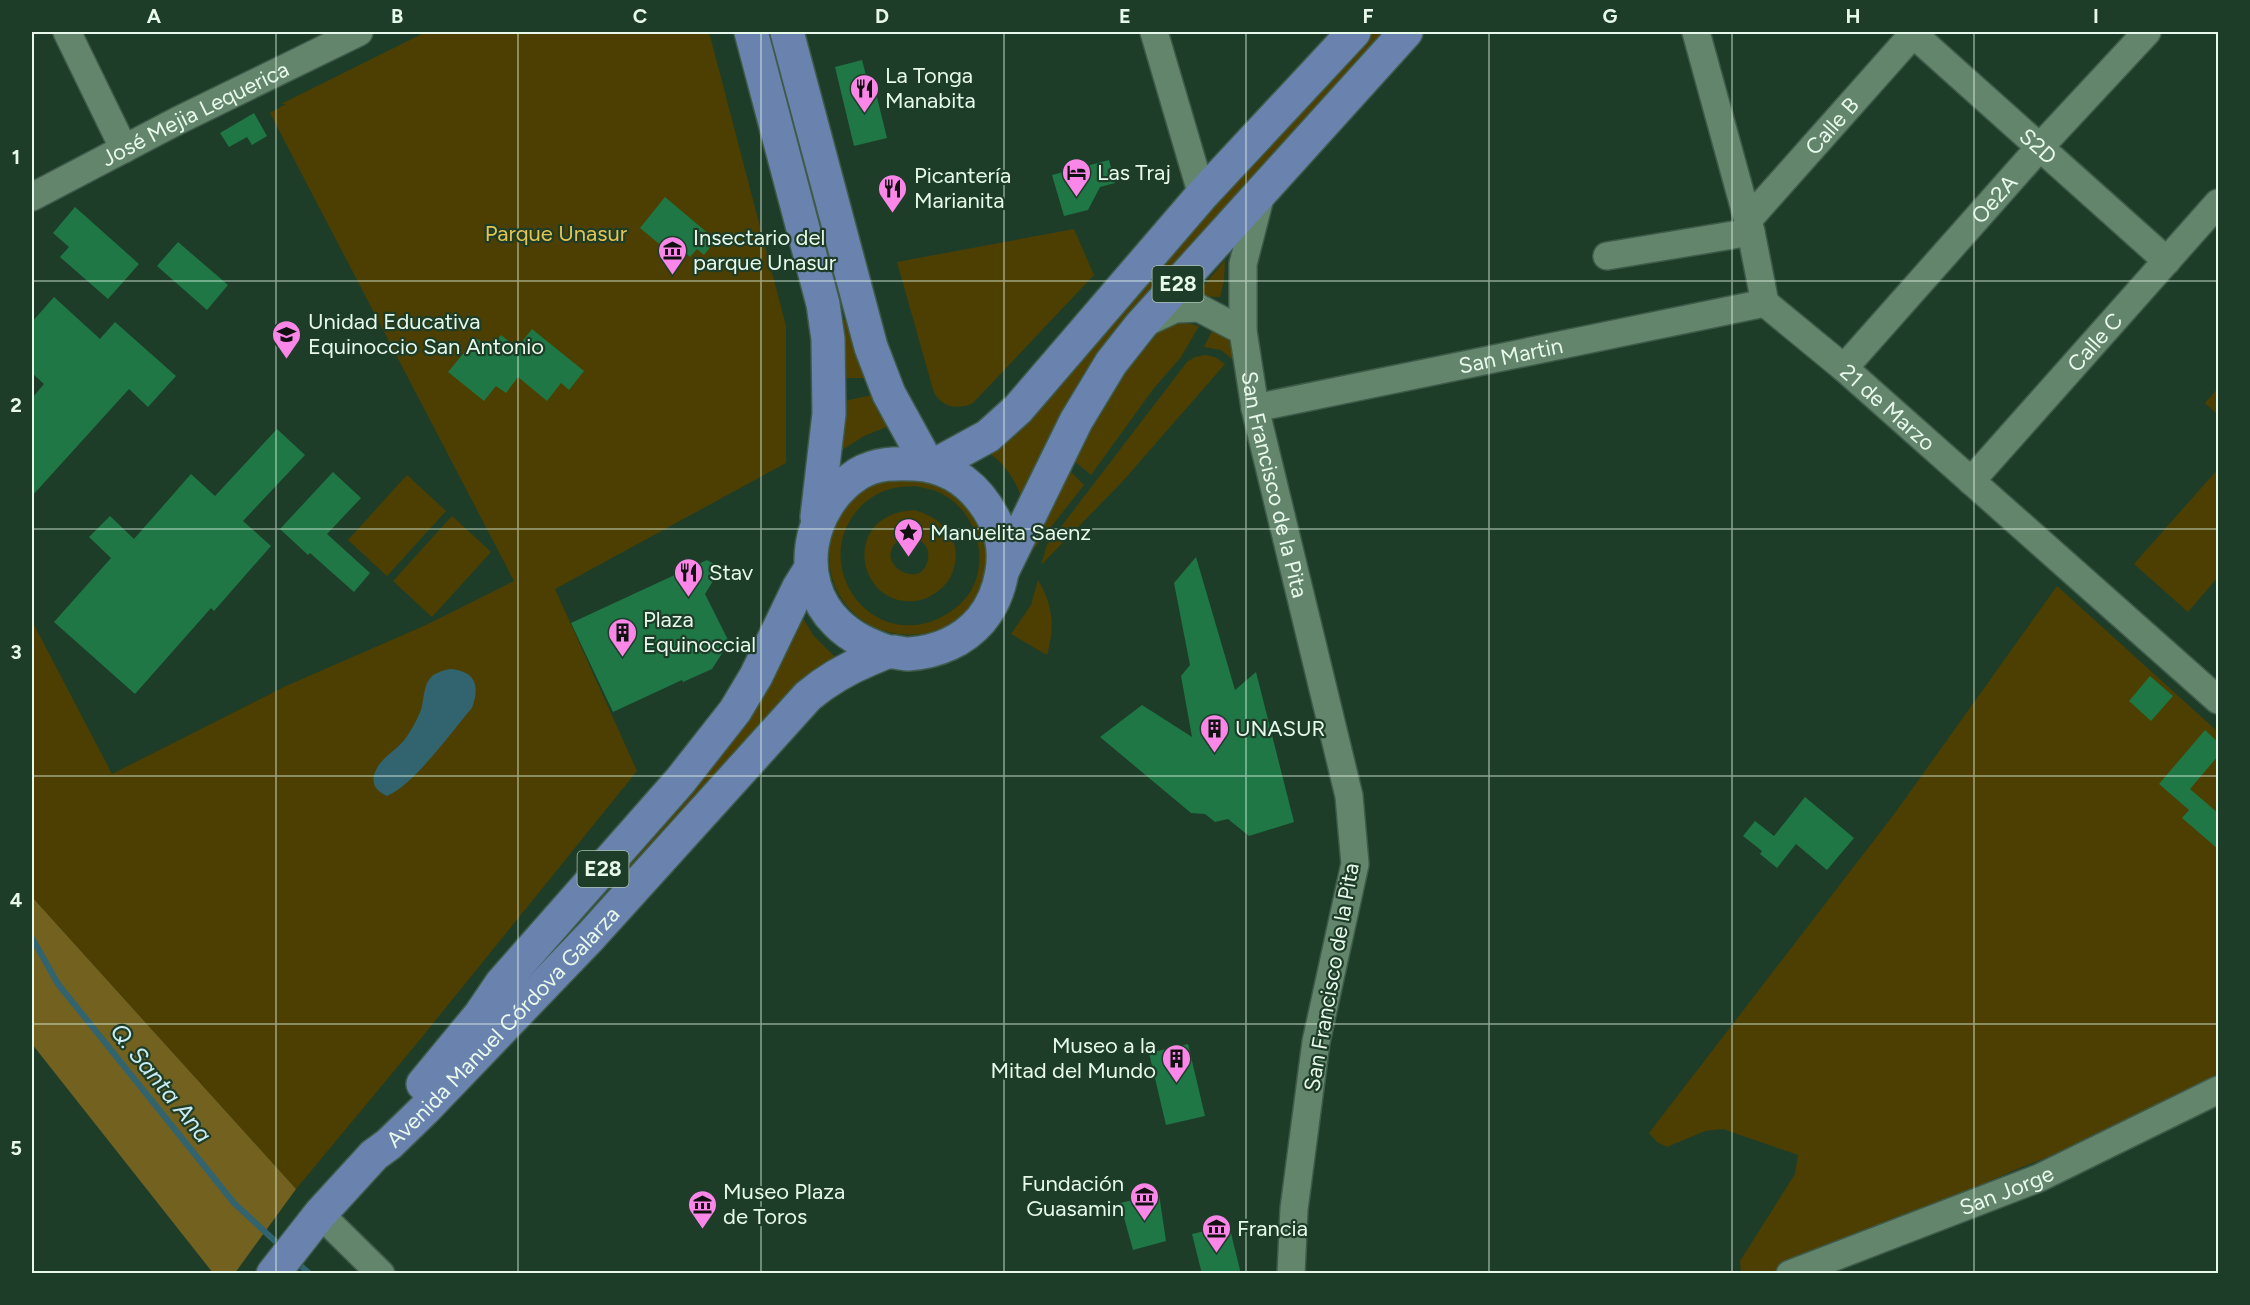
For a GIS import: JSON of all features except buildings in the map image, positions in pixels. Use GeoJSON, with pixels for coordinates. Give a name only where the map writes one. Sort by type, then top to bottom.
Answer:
{"type":"FeatureCollection","features":[{"type":"Feature","properties":{"kind":"main road"},"geometry":{"type":"LineString","coordinates":[[751,32],[823,304],[828,339],[829,414],[817,522]]}},
{"type":"Feature","properties":{"kind":"main road"},"geometry":{"type":"LineString","coordinates":[[787,32],[871,347],[889,394],[931,465]]}},
{"type":"Feature","properties":{"kind":"main road","name":"E28"},"geometry":{"type":"LineString","coordinates":[[931,465],[988,436],[1018,409],[1202,195],[1354,32]]}},
{"type":"Feature","properties":{"kind":"main road","name":"E28"},"geometry":{"type":"LineString","coordinates":[[1002,572],[1076,421],[1111,363],[1141,325],[1406,32]]}},
{"type":"Feature","properties":{"kind":"main road","name":"E28"},"geometry":{"type":"LineString","coordinates":[[890,463],[931,465],[953,473],[972,487],[987,505],[998,526],[1003,549],[1002,572],[991,605],[980,621],[955,642],[923,653],[888,652],[859,641],[836,622],[819,597],[811,568],[811,548],[817,522],[834,494],[859,474],[890,463]]}},
{"type":"Feature","properties":{"kind":"main road","name":"Avenida Manuel Córdova Galarza"},"geometry":{"type":"LineString","coordinates":[[374,1155],[382,1137],[396,1117],[480,1015],[501,984],[680,781],[735,711],[756,676],[799,587],[811,568]]}},
{"type":"Feature","properties":{"kind":"main road","name":"Avenida Manuel Córdova Galarza"},"geometry":{"type":"LineString","coordinates":[[273,1274],[320,1214],[374,1155],[389,1144],[424,1110],[591,936],[808,696],[841,672],[888,652]]}},
{"type":"Feature","properties":{"kind":"main road"},"geometry":{"type":"LineString","coordinates":[[581,895],[607,917]]}},
{"type":"Feature","properties":{"kind":"street"},"geometry":{"type":"LineString","coordinates":[[67,32],[124,149]]}},
{"type":"Feature","properties":{"kind":"street","name":"José Mejia Lequerica"},"geometry":{"type":"LineString","coordinates":[[32,196],[359,32]]}},
{"type":"Feature","properties":{"kind":"street"},"geometry":{"type":"LineString","coordinates":[[1154,32],[1202,195]]}},
{"type":"Feature","properties":{"kind":"street"},"geometry":{"type":"LineString","coordinates":[[1696,32],[1750,226],[1765,303]]}},
{"type":"Feature","properties":{"kind":"street","name":"Calle B"},"geometry":{"type":"LineString","coordinates":[[1750,226],[1913,32]]}},
{"type":"Feature","properties":{"kind":"street","name":"S2D"},"geometry":{"type":"LineString","coordinates":[[1913,32],[2167,261]]}},
{"type":"Feature","properties":{"kind":"street","name":"Oe2A"},"geometry":{"type":"LineString","coordinates":[[1844,368],[2040,147],[2147,32]]}},
{"type":"Feature","properties":{"kind":"street","name":"San Francisco de la Pita"},"geometry":{"type":"LineString","coordinates":[[1261,194],[1243,264],[1243,331],[1255,408],[1349,796],[1355,864],[1316,1042],[1294,1209],[1291,1274]]}},
{"type":"Feature","properties":{"kind":"street","name":"Calle C"},"geometry":{"type":"LineString","coordinates":[[1971,481],[2218,202]]}},
{"type":"Feature","properties":{"kind":"street"},"geometry":{"type":"LineString","coordinates":[[1607,256],[1750,226]]}},
{"type":"Feature","properties":{"kind":"street","name":"21 de Marzo"},"geometry":{"type":"LineString","coordinates":[[1765,303],[1844,368],[2218,700]]}},
{"type":"Feature","properties":{"kind":"street","name":"San Martin"},"geometry":{"type":"LineString","coordinates":[[1255,408],[1765,303]]}},
{"type":"Feature","properties":{"kind":"street"},"geometry":{"type":"LineString","coordinates":[[1141,325],[1175,309],[1199,308],[1243,331]]}},
{"type":"Feature","properties":{"kind":"street","name":"San Jorge"},"geometry":{"type":"LineString","coordinates":[[1790,1274],[2040,1178],[2218,1090]]}},
{"type":"Feature","properties":{"kind":"street"},"geometry":{"type":"LineString","coordinates":[[320,1214],[381,1274]]}},
{"type":"Feature","properties":{"kind":"green space","name":"Parque Unasur"},"geometry":{"type":"Polygon","coordinates":[[[426,32],[709,32],[786,326],[786,463],[555,589],[637,771],[296,1189],[32,897],[32,621],[112,774],[286,686],[426,625],[514,581],[270,113],[286,104],[281,104],[426,32]]]}},
{"type":"Feature","properties":{"kind":"green space"},"geometry":{"type":"Polygon","coordinates":[[[759,32],[772,32],[848,305],[834,309],[759,32]]]}},
{"type":"Feature","properties":{"kind":"green space"},"geometry":{"type":"Polygon","coordinates":[[[1370,32],[1393,32],[1283,157],[1024,506],[1010,474],[984,449],[1370,32]]]}},
{"type":"Feature","properties":{"kind":"green space"},"geometry":{"type":"Polygon","coordinates":[[[1074,229],[1094,275],[973,403],[956,407],[942,402],[934,393],[897,262],[1074,229]]]}},
{"type":"Feature","properties":{"kind":"green space"},"geometry":{"type":"Polygon","coordinates":[[[1225,260],[1224,281],[1220,297],[1195,296],[1225,260]]]}},
{"type":"Feature","properties":{"kind":"green space"},"geometry":{"type":"Polygon","coordinates":[[[851,319],[868,378],[840,378],[835,321],[851,319]]]}},
{"type":"Feature","properties":{"kind":"green space"},"geometry":{"type":"Polygon","coordinates":[[[1182,322],[1199,326],[1181,357],[1154,388],[1091,475],[1072,459],[1123,372],[1162,324],[1182,322]]]}},
{"type":"Feature","properties":{"kind":"green space"},"geometry":{"type":"Polygon","coordinates":[[[1214,327],[1230,342],[1237,363],[1221,350],[1204,347],[1214,327]]]}},
{"type":"Feature","properties":{"kind":"green space"},"geometry":{"type":"Polygon","coordinates":[[[1205,355],[1215,357],[1225,364],[1122,482],[1041,565],[1047,545],[1187,362],[1205,355]]]}},
{"type":"Feature","properties":{"kind":"green space"},"geometry":{"type":"Polygon","coordinates":[[[2218,388],[2218,415],[2205,403],[2218,388]]]}},
{"type":"Feature","properties":{"kind":"green space"},"geometry":{"type":"Polygon","coordinates":[[[872,395],[879,414],[889,426],[864,436],[839,452],[840,402],[872,395]]]}},
{"type":"Feature","properties":{"kind":"green space"},"geometry":{"type":"Polygon","coordinates":[[[1068,469],[1084,485],[1033,550],[1051,501],[1068,469]]]}},
{"type":"Feature","properties":{"kind":"green space"},"geometry":{"type":"Polygon","coordinates":[[[2218,469],[2218,577],[2188,612],[2134,564],[2218,469]]]}},
{"type":"Feature","properties":{"kind":"green space"},"geometry":{"type":"Polygon","coordinates":[[[407,475],[446,511],[387,576],[348,540],[407,475]]]}},
{"type":"Feature","properties":{"kind":"green space"},"geometry":{"type":"Polygon","coordinates":[[[917,476],[966,499],[987,538],[990,563],[982,591],[965,614],[949,625],[930,632],[912,635],[893,633],[875,627],[845,604],[835,586],[830,569],[830,552],[832,535],[838,520],[859,493],[890,478],[917,476]],[[916,486],[890,489],[865,502],[847,526],[841,548],[842,570],[850,590],[864,608],[883,620],[905,625],[930,622],[959,605],[972,589],[979,562],[979,547],[975,533],[961,509],[951,499],[938,492],[916,486]]]}},
{"type":"Feature","properties":{"kind":"green space"},"geometry":{"type":"Polygon","coordinates":[[[914,510],[935,519],[949,534],[956,553],[955,564],[949,580],[936,593],[924,599],[902,601],[885,594],[872,581],[865,564],[865,545],[873,529],[889,516],[914,510]],[[905,537],[894,545],[890,554],[893,563],[899,569],[907,574],[916,574],[924,569],[928,554],[923,542],[905,537]]]}},
{"type":"Feature","properties":{"kind":"green space"},"geometry":{"type":"Polygon","coordinates":[[[452,516],[491,552],[432,617],[393,581],[452,516]]]}},
{"type":"Feature","properties":{"kind":"green space"},"geometry":{"type":"Polygon","coordinates":[[[1038,580],[1050,607],[1052,626],[1047,655],[1011,634],[1031,605],[1038,580]]]}},
{"type":"Feature","properties":{"kind":"green space"},"geometry":{"type":"Polygon","coordinates":[[[2057,586],[2218,732],[2218,1078],[2082,1144],[2017,1169],[1860,1239],[1772,1273],[1741,1273],[1740,1261],[1795,1174],[1798,1155],[1723,1129],[1705,1131],[1667,1147],[1657,1142],[1649,1133],[1895,813],[2057,586]]]}},
{"type":"Feature","properties":{"kind":"green space"},"geometry":{"type":"Polygon","coordinates":[[[801,615],[813,635],[838,660],[607,894],[738,734],[769,685],[801,615]]]}},
{"type":"Feature","properties":{"kind":"shaded area"},"geometry":{"type":"Polygon","coordinates":[[[32,897],[296,1189],[235,1273],[213,1273],[32,1044],[32,897]]]}},
{"type":"Feature","properties":{"kind":"water"},"geometry":{"type":"Polygon","coordinates":[[[450,669],[466,673],[474,681],[476,693],[472,708],[409,781],[387,796],[383,794],[375,786],[376,770],[407,736],[421,710],[428,681],[436,674],[450,669]]]}},
{"type":"Feature","properties":{"kind":"waterway","name":"Q. Santa Ana"},"geometry":{"type":"LineString","coordinates":[[32,938],[58,984],[234,1203],[275,1241]]}},
{"type":"Feature","properties":{"kind":"waterway","name":"Q. Santa Ana"},"geometry":{"type":"LineString","coordinates":[[301,1266],[310,1274]]}},
{"type":"Feature","properties":{"kind":"place","name":"La Tonga Manabita"},"geometry":{"type":"Point","coordinates":[864,114]}},
{"type":"Feature","properties":{"kind":"place","name":"Las Traj"},"geometry":{"type":"Point","coordinates":[1076,198]}},
{"type":"Feature","properties":{"kind":"place","name":"Picantería Marianita"},"geometry":{"type":"Point","coordinates":[893,214]}},
{"type":"Feature","properties":{"kind":"place","name":"Insectario del parque Unasur"},"geometry":{"type":"Point","coordinates":[672,276]}},
{"type":"Feature","properties":{"kind":"place","name":"Unidad Educativa Equinoccio San Antonio"},"geometry":{"type":"Point","coordinates":[287,360]}},
{"type":"Feature","properties":{"kind":"place","name":"Manuelita Saenz"},"geometry":{"type":"Point","coordinates":[909,558]}},
{"type":"Feature","properties":{"kind":"place","name":"Stav"},"geometry":{"type":"Point","coordinates":[688,598]}},
{"type":"Feature","properties":{"kind":"place","name":"Plaza Equinoccial"},"geometry":{"type":"Point","coordinates":[622,658]}},
{"type":"Feature","properties":{"kind":"place","name":"UNASUR"},"geometry":{"type":"Point","coordinates":[1214,754]}},
{"type":"Feature","properties":{"kind":"place","name":"Museo a la Mitad del Mundo"},"geometry":{"type":"Point","coordinates":[1177,1084]}},
{"type":"Feature","properties":{"kind":"place","name":"Fundación Guasamin"},"geometry":{"type":"Point","coordinates":[1145,1222]}},
{"type":"Feature","properties":{"kind":"place","name":"Museo Plaza de Toros"},"geometry":{"type":"Point","coordinates":[702,1230]}},
{"type":"Feature","properties":{"kind":"place","name":"Francia"},"geometry":{"type":"Point","coordinates":[1216,1254]}}]}
